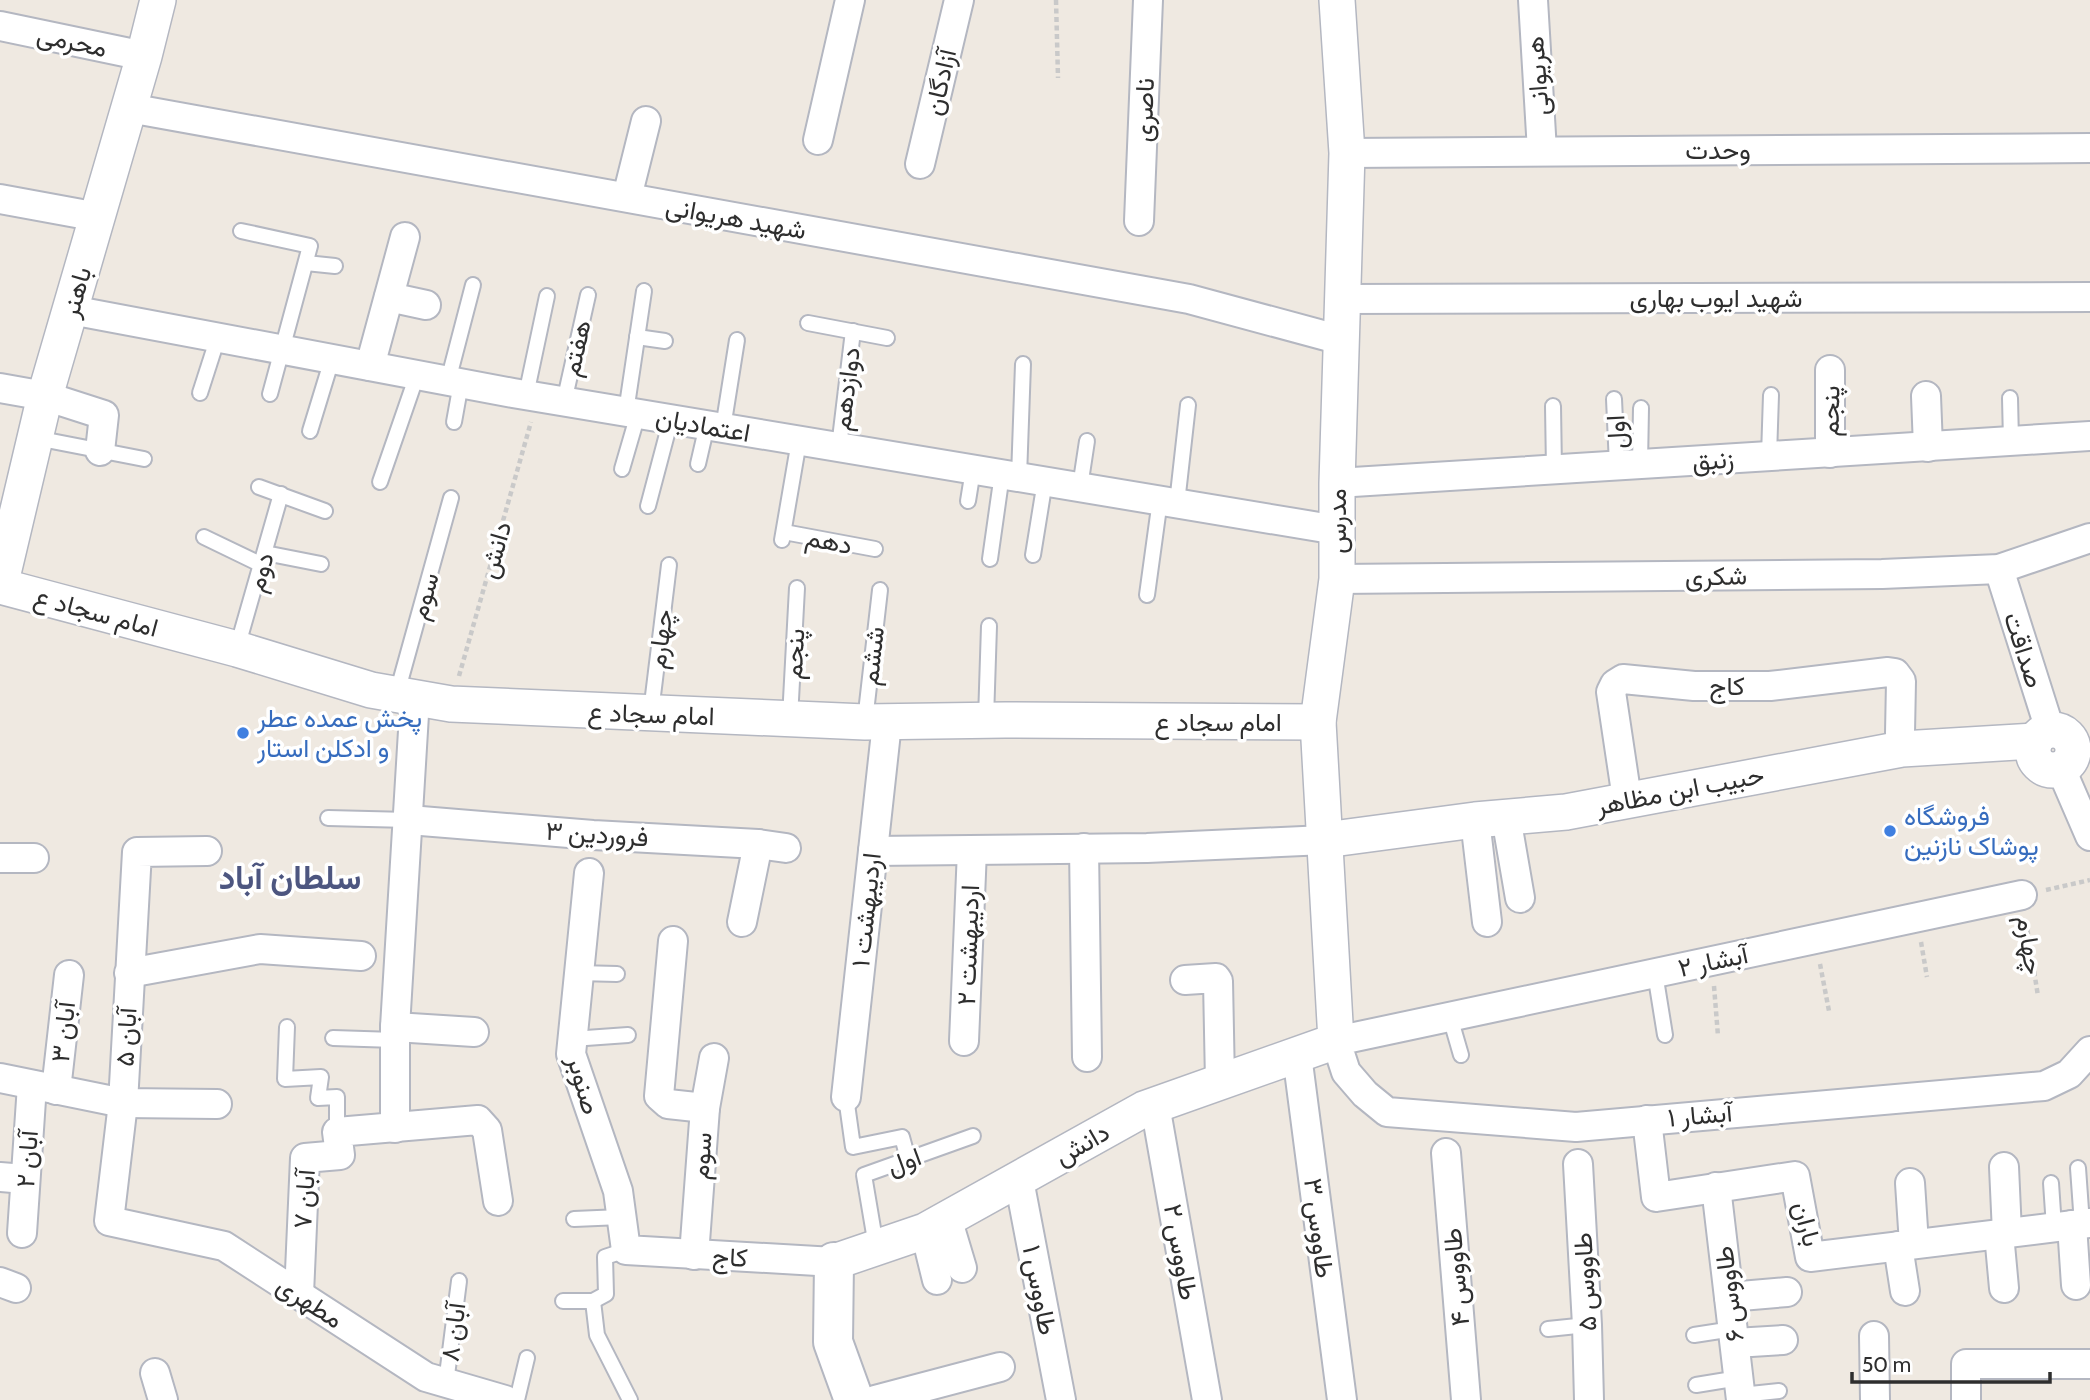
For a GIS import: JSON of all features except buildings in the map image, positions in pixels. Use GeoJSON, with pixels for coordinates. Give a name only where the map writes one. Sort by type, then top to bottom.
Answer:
{"type":"FeatureCollection","features":[{"type":"Feature","properties":{"kind":"main road"},"geometry":{"type":"LineString","coordinates":[[834,1262],[833,1342],[854,1400]]}},
{"type":"Feature","properties":{"kind":"street","name":"باهنر"},"geometry":{"type":"LineString","coordinates":[[0,586],[45,396],[158,0]]}},
{"type":"Feature","properties":{"kind":"street"},"geometry":{"type":"LineString","coordinates":[[818,140],[850,0]]}},
{"type":"Feature","properties":{"kind":"street","name":"آزادگان"},"geometry":{"type":"LineString","coordinates":[[920,164],[959,0]]}},
{"type":"Feature","properties":{"kind":"street","name":"ناصری"},"geometry":{"type":"LineString","coordinates":[[1139,221],[1148,0]]}},
{"type":"Feature","properties":{"kind":"street","name":"مدرس"},"geometry":{"type":"LineString","coordinates":[[1336,1041],[1318,722],[1337,579],[1337,483],[1347,153],[1337,0]]}},
{"type":"Feature","properties":{"kind":"street","name":"هریوانی"},"geometry":{"type":"LineString","coordinates":[[1533,0],[1542,151]]}},
{"type":"Feature","properties":{"kind":"street","name":"محرمی"},"geometry":{"type":"LineString","coordinates":[[0,26],[144,56]]}},
{"type":"Feature","properties":{"kind":"street","name":"شهید هریوانی"},"geometry":{"type":"LineString","coordinates":[[129,108],[1189,299],[1341,340]]}},
{"type":"Feature","properties":{"kind":"street","name":"شهید هریوانی"},"geometry":{"type":"LineString","coordinates":[[628,193],[646,121]]}},
{"type":"Feature","properties":{"kind":"street","name":"وحدت"},"geometry":{"type":"LineString","coordinates":[[1347,153],[2090,148]]}},
{"type":"Feature","properties":{"kind":"street"},"geometry":{"type":"LineString","coordinates":[[0,199],[98,217]]}},
{"type":"Feature","properties":{"kind":"street"},"geometry":{"type":"LineString","coordinates":[[370,366],[405,237]]}},
{"type":"Feature","properties":{"kind":"street"},"geometry":{"type":"LineString","coordinates":[[389,297],[426,305]]}},
{"type":"Feature","properties":{"kind":"street","name":"شهید ایوب بهاری"},"geometry":{"type":"LineString","coordinates":[[1342,299],[2090,297]]}},
{"type":"Feature","properties":{"kind":"street","name":"اعتمادیان"},"geometry":{"type":"LineString","coordinates":[[71,310],[543,398],[1337,530]]}},
{"type":"Feature","properties":{"kind":"street","name":"پنجم"},"geometry":{"type":"LineString","coordinates":[[1829,453],[1830,370]]}},
{"type":"Feature","properties":{"kind":"street"},"geometry":{"type":"LineString","coordinates":[[0,388],[45,396],[104,415],[100,451]]}},
{"type":"Feature","properties":{"kind":"street"},"geometry":{"type":"LineString","coordinates":[[1926,396],[1928,447]]}},
{"type":"Feature","properties":{"kind":"street","name":"زنبق"},"geometry":{"type":"LineString","coordinates":[[1337,483],[2090,436]]}},
{"type":"Feature","properties":{"kind":"street","name":"شکری"},"geometry":{"type":"LineString","coordinates":[[1337,579],[1882,574],[1999,569],[2090,538]]}},
{"type":"Feature","properties":{"kind":"street","name":"صداقت"},"geometry":{"type":"LineString","coordinates":[[1999,569],[2061,740],[2088,828]]}},
{"type":"Feature","properties":{"kind":"street","name":"امام سجاد ع"},"geometry":{"type":"LineString","coordinates":[[0,586],[237,649],[371,690],[451,704],[876,722],[1318,722]]}},
{"type":"Feature","properties":{"kind":"street","name":"کاج"},"geometry":{"type":"LineString","coordinates":[[1627,799],[1611,692],[1615,684],[1623,680],[1693,686],[1770,686],[1895,673],[1901,681],[1900,733]]}},
{"type":"Feature","properties":{"kind":"street"},"geometry":{"type":"LineString","coordinates":[[395,1128],[395,1033],[409,820],[406,696]]}},
{"type":"Feature","properties":{"kind":"street","name":"اردیبهشت ۱"},"geometry":{"type":"LineString","coordinates":[[846,1097],[873,851],[876,722]]}},
{"type":"Feature","properties":{"kind":"street","name":"حبیب ابن مظاهر"},"geometry":{"type":"LineString","coordinates":[[1325,840],[1491,818],[1566,812],[1902,749],[2061,740]]}},
{"type":"Feature","properties":{"kind":"street"},"geometry":{"type":"LineString","coordinates":[[1491,818],[1520,898]]}},
{"type":"Feature","properties":{"kind":"street"},"geometry":{"type":"LineString","coordinates":[[1487,922],[1491,818]]}},
{"type":"Feature","properties":{"kind":"street","name":"فروردین ۳"},"geometry":{"type":"LineString","coordinates":[[409,820],[786,848]]}},
{"type":"Feature","properties":{"kind":"street"},"geometry":{"type":"LineString","coordinates":[[873,851],[1147,848],[1325,840]]}},
{"type":"Feature","properties":{"kind":"street"},"geometry":{"type":"LineString","coordinates":[[742,922],[758,844]]}},
{"type":"Feature","properties":{"kind":"street"},"geometry":{"type":"LineString","coordinates":[[1084,848],[1087,1057]]}},
{"type":"Feature","properties":{"kind":"street","name":"اردیبهشت ۲"},"geometry":{"type":"LineString","coordinates":[[964,1041],[972,850]]}},
{"type":"Feature","properties":{"kind":"street","name":"آبان ۵"},"geometry":{"type":"LineString","coordinates":[[109,1221],[123,1103],[137,852],[207,851]]}},
{"type":"Feature","properties":{"kind":"street"},"geometry":{"type":"LineString","coordinates":[[0,858],[34,858]]}},
{"type":"Feature","properties":{"kind":"street","name":"صنوبر"},"geometry":{"type":"LineString","coordinates":[[589,873],[571,1054],[618,1191],[626,1250]]}},
{"type":"Feature","properties":{"kind":"street","name":"آبشار ۲"},"geometry":{"type":"LineString","coordinates":[[1336,1041],[2022,895]]}},
{"type":"Feature","properties":{"kind":"street"},"geometry":{"type":"LineString","coordinates":[[673,941],[659,1096],[668,1104],[705,1108]]}},
{"type":"Feature","properties":{"kind":"street"},"geometry":{"type":"LineString","coordinates":[[129,973],[260,949],[361,956]]}},
{"type":"Feature","properties":{"kind":"street","name":"آبان ۳"},"geometry":{"type":"LineString","coordinates":[[44,1087],[69,975]]}},
{"type":"Feature","properties":{"kind":"street"},"geometry":{"type":"LineString","coordinates":[[1185,981],[1216,978],[1218,981],[1220,1082]]}},
{"type":"Feature","properties":{"kind":"street"},"geometry":{"type":"LineString","coordinates":[[395,1033],[474,1032]]}},
{"type":"Feature","properties":{"kind":"street","name":"دانش"},"geometry":{"type":"LineString","coordinates":[[834,1262],[936,1224],[1144,1109],[1336,1041]]}},
{"type":"Feature","properties":{"kind":"street","name":"آبشار ۱"},"geometry":{"type":"LineString","coordinates":[[1336,1041],[1346,1072],[1364,1094],[1387,1112],[1576,1127],[2044,1086],[2069,1074],[2090,1051]]}},
{"type":"Feature","properties":{"kind":"street","name":"طاووس ۳"},"geometry":{"type":"LineString","coordinates":[[1297,1055],[1342,1400]]}},
{"type":"Feature","properties":{"kind":"street","name":"سوم"},"geometry":{"type":"LineString","coordinates":[[694,1255],[705,1108],[714,1058]]}},
{"type":"Feature","properties":{"kind":"street"},"geometry":{"type":"LineString","coordinates":[[0,1078],[123,1103],[217,1104]]}},
{"type":"Feature","properties":{"kind":"street","name":"آبان ۲"},"geometry":{"type":"LineString","coordinates":[[22,1233],[13,1178],[44,1087]]}},
{"type":"Feature","properties":{"kind":"street","name":"طاووس ۲"},"geometry":{"type":"LineString","coordinates":[[1156,1105],[1207,1400]]}},
{"type":"Feature","properties":{"kind":"street"},"geometry":{"type":"LineString","coordinates":[[337,1132],[478,1120],[487,1130],[498,1201]]}},
{"type":"Feature","properties":{"kind":"street","name":"باران"},"geometry":{"type":"LineString","coordinates":[[1647,1120],[1656,1197],[1796,1177],[1810,1257],[2074,1225]]}},
{"type":"Feature","properties":{"kind":"street","name":"آبان ۷"},"geometry":{"type":"LineString","coordinates":[[299,1294],[305,1158],[340,1155],[337,1132]]}},
{"type":"Feature","properties":{"kind":"street","name":"طاووس ۴"},"geometry":{"type":"LineString","coordinates":[[1446,1153],[1466,1400]]}},
{"type":"Feature","properties":{"kind":"street","name":"طاووس ۵"},"geometry":{"type":"LineString","coordinates":[[1578,1164],[1589,1400]]}},
{"type":"Feature","properties":{"kind":"street"},"geometry":{"type":"LineString","coordinates":[[2004,1167],[2004,1287]]}},
{"type":"Feature","properties":{"kind":"street","name":"طاووس ۱"},"geometry":{"type":"LineString","coordinates":[[1019,1180],[1060,1400]]}},
{"type":"Feature","properties":{"kind":"street"},"geometry":{"type":"LineString","coordinates":[[1905,1291],[1910,1184]]}},
{"type":"Feature","properties":{"kind":"street","name":"طاووس ۶"},"geometry":{"type":"LineString","coordinates":[[1716,1187],[1740,1391]]}},
{"type":"Feature","properties":{"kind":"street","name":"مطهری"},"geometry":{"type":"LineString","coordinates":[[109,1221],[223,1246],[426,1377],[505,1400]]}},
{"type":"Feature","properties":{"kind":"street"},"geometry":{"type":"LineString","coordinates":[[936,1224],[949,1274]]}},
{"type":"Feature","properties":{"kind":"street"},"geometry":{"type":"LineString","coordinates":[[2074,1225],[2076,1285]]}},
{"type":"Feature","properties":{"kind":"street","name":"کاج"},"geometry":{"type":"LineString","coordinates":[[626,1250],[834,1262]]}},
{"type":"Feature","properties":{"kind":"street"},"geometry":{"type":"LineString","coordinates":[[1729,1297],[1787,1292]]}},
{"type":"Feature","properties":{"kind":"street"},"geometry":{"type":"LineString","coordinates":[[1734,1336],[1783,1340]]}},
{"type":"Feature","properties":{"kind":"street"},"geometry":{"type":"LineString","coordinates":[[1874,1336],[1875,1400]]}},
{"type":"Feature","properties":{"kind":"street"},"geometry":{"type":"LineString","coordinates":[[1966,1400],[1966,1364],[2090,1364]]}},
{"type":"Feature","properties":{"kind":"street"},"geometry":{"type":"LineString","coordinates":[[875,1400],[957,1390],[1000,1367]]}},
{"type":"Feature","properties":{"kind":"street"},"geometry":{"type":"LineString","coordinates":[[155,1373],[163,1400]]}},
{"type":"Feature","properties":{"kind":"lane"},"geometry":{"type":"LineString","coordinates":[[240,231],[310,247],[270,394]]}},
{"type":"Feature","properties":{"kind":"lane"},"geometry":{"type":"LineString","coordinates":[[306,263],[335,266]]}},
{"type":"Feature","properties":{"kind":"lane"},"geometry":{"type":"LineString","coordinates":[[454,422],[454,382],[472,285]]}},
{"type":"Feature","properties":{"kind":"lane"},"geometry":{"type":"LineString","coordinates":[[622,469],[632,413],[637,337],[644,291]]}},
{"type":"Feature","properties":{"kind":"lane","name":"هفتم"},"geometry":{"type":"LineString","coordinates":[[543,398],[588,295]]}},
{"type":"Feature","properties":{"kind":"lane"},"geometry":{"type":"LineString","coordinates":[[543,398],[547,296]]}},
{"type":"Feature","properties":{"kind":"lane"},"geometry":{"type":"LineString","coordinates":[[808,323],[887,338]]}},
{"type":"Feature","properties":{"kind":"lane","name":"دوازدهم"},"geometry":{"type":"LineString","coordinates":[[839,447],[853,331]]}},
{"type":"Feature","properties":{"kind":"lane"},"geometry":{"type":"LineString","coordinates":[[200,393],[218,337]]}},
{"type":"Feature","properties":{"kind":"lane"},"geometry":{"type":"LineString","coordinates":[[637,337],[666,341]]}},
{"type":"Feature","properties":{"kind":"lane"},"geometry":{"type":"LineString","coordinates":[[698,464],[715,427],[737,340]]}},
{"type":"Feature","properties":{"kind":"lane"},"geometry":{"type":"LineString","coordinates":[[310,431],[332,359]]}},
{"type":"Feature","properties":{"kind":"lane"},"geometry":{"type":"LineString","coordinates":[[1023,363],[1022,477],[1034,555]]}},
{"type":"Feature","properties":{"kind":"lane"},"geometry":{"type":"LineString","coordinates":[[380,482],[417,375]]}},
{"type":"Feature","properties":{"kind":"lane"},"geometry":{"type":"LineString","coordinates":[[1769,456],[1771,395]]}},
{"type":"Feature","properties":{"kind":"lane"},"geometry":{"type":"LineString","coordinates":[[2010,398],[2011,442]]}},
{"type":"Feature","properties":{"kind":"lane","name":"اول"},"geometry":{"type":"LineString","coordinates":[[1614,399],[1629,465]]}},
{"type":"Feature","properties":{"kind":"lane"},"geometry":{"type":"LineString","coordinates":[[1146,595],[1188,405]]}},
{"type":"Feature","properties":{"kind":"lane"},"geometry":{"type":"LineString","coordinates":[[1553,406],[1554,470]]}},
{"type":"Feature","properties":{"kind":"lane"},"geometry":{"type":"LineString","coordinates":[[1629,465],[1641,408]]}},
{"type":"Feature","properties":{"kind":"lane"},"geometry":{"type":"LineString","coordinates":[[648,506],[671,419]]}},
{"type":"Feature","properties":{"kind":"lane"},"geometry":{"type":"LineString","coordinates":[[34,437],[144,459]]}},
{"type":"Feature","properties":{"kind":"lane","name":"دهم"},"geometry":{"type":"LineString","coordinates":[[799,440],[783,536],[875,550]]}},
{"type":"Feature","properties":{"kind":"lane"},"geometry":{"type":"LineString","coordinates":[[1080,487],[1087,441]]}},
{"type":"Feature","properties":{"kind":"lane"},"geometry":{"type":"LineString","coordinates":[[968,501],[974,470]]}},
{"type":"Feature","properties":{"kind":"lane"},"geometry":{"type":"LineString","coordinates":[[990,559],[1022,477]]}},
{"type":"Feature","properties":{"kind":"lane"},"geometry":{"type":"LineString","coordinates":[[259,487],[325,511]]}},
{"type":"Feature","properties":{"kind":"lane","name":"دوم"},"geometry":{"type":"LineString","coordinates":[[237,649],[281,495]]}},
{"type":"Feature","properties":{"kind":"lane","name":"سوم"},"geometry":{"type":"LineString","coordinates":[[406,696],[451,498]]}},
{"type":"Feature","properties":{"kind":"lane"},"geometry":{"type":"LineString","coordinates":[[204,537],[264,559],[321,564]]}},
{"type":"Feature","properties":{"kind":"lane","name":"چهارم"},"geometry":{"type":"LineString","coordinates":[[650,713],[669,565]]}},
{"type":"Feature","properties":{"kind":"lane","name":"پنجم"},"geometry":{"type":"LineString","coordinates":[[790,719],[797,588]]}},
{"type":"Feature","properties":{"kind":"lane","name":"ششم"},"geometry":{"type":"LineString","coordinates":[[876,722],[880,590]]}},
{"type":"Feature","properties":{"kind":"lane"},"geometry":{"type":"LineString","coordinates":[[986,720],[989,626]]}},
{"type":"Feature","properties":{"kind":"lane"},"geometry":{"type":"LineString","coordinates":[[328,818],[409,820]]}},
{"type":"Feature","properties":{"kind":"lane"},"geometry":{"type":"LineString","coordinates":[[578,973],[617,974]]}},
{"type":"Feature","properties":{"kind":"lane"},"geometry":{"type":"LineString","coordinates":[[1656,973],[1665,1035]]}},
{"type":"Feature","properties":{"kind":"lane"},"geometry":{"type":"LineString","coordinates":[[1450,1017],[1461,1055]]}},
{"type":"Feature","properties":{"kind":"lane","name":"آبان ۷"},"geometry":{"type":"LineString","coordinates":[[287,1027],[285,1079],[321,1077],[318,1098],[337,1097],[337,1132]]}},
{"type":"Feature","properties":{"kind":"lane"},"geometry":{"type":"LineString","coordinates":[[333,1038],[395,1033]]}},
{"type":"Feature","properties":{"kind":"lane"},"geometry":{"type":"LineString","coordinates":[[572,1039],[628,1035]]}},
{"type":"Feature","properties":{"kind":"lane"},"geometry":{"type":"LineString","coordinates":[[846,1097],[853,1147],[902,1137],[908,1159]]}},
{"type":"Feature","properties":{"kind":"lane","name":"اول"},"geometry":{"type":"LineString","coordinates":[[876,1248],[864,1175],[973,1136]]}},
{"type":"Feature","properties":{"kind":"lane"},"geometry":{"type":"LineString","coordinates":[[2074,1225],[2078,1168]]}},
{"type":"Feature","properties":{"kind":"lane"},"geometry":{"type":"LineString","coordinates":[[2050,1183],[2074,1225]]}},
{"type":"Feature","properties":{"kind":"lane"},"geometry":{"type":"LineString","coordinates":[[574,1219],[621,1217]]}},
{"type":"Feature","properties":{"kind":"lane"},"geometry":{"type":"LineString","coordinates":[[564,1301],[593,1301],[606,1294],[606,1257],[626,1250]]}},
{"type":"Feature","properties":{"kind":"lane","name":"آبان ۸"},"geometry":{"type":"LineString","coordinates":[[446,1383],[459,1281]]}},
{"type":"Feature","properties":{"kind":"lane"},"geometry":{"type":"LineString","coordinates":[[593,1301],[597,1335],[630,1400]]}},
{"type":"Feature","properties":{"kind":"lane"},"geometry":{"type":"LineString","coordinates":[[1548,1329],[1587,1325]]}},
{"type":"Feature","properties":{"kind":"lane"},"geometry":{"type":"LineString","coordinates":[[1694,1335],[1734,1336]]}},
{"type":"Feature","properties":{"kind":"lane"},"geometry":{"type":"LineString","coordinates":[[517,1400],[527,1358]]}},
{"type":"Feature","properties":{"kind":"lane"},"geometry":{"type":"LineString","coordinates":[[1696,1385],[1740,1391],[1779,1391]]}},
{"type":"Feature","properties":{"kind":"path"},"geometry":{"type":"LineString","coordinates":[[1056,0],[1058,78]]}},
{"type":"Feature","properties":{"kind":"path","name":"دانش"},"geometry":{"type":"LineString","coordinates":[[451,704],[543,398]]}},
{"type":"Feature","properties":{"kind":"path"},"geometry":{"type":"LineString","coordinates":[[2022,895],[2090,880]]}},
{"type":"Feature","properties":{"kind":"path","name":"چهارم"},"geometry":{"type":"LineString","coordinates":[[2022,895],[2038,996]]}},
{"type":"Feature","properties":{"kind":"path"},"geometry":{"type":"LineString","coordinates":[[1916,917],[1927,977]]}},
{"type":"Feature","properties":{"kind":"path"},"geometry":{"type":"LineString","coordinates":[[1816,939],[1829,1011]]}},
{"type":"Feature","properties":{"kind":"path"},"geometry":{"type":"LineString","coordinates":[[1712,961],[1717,1036]]}},
{"type":"Feature","properties":{"kind":"place","name":"پخش عمده عطر و ادکلن استار"},"geometry":{"type":"Point","coordinates":[243,733]}},
{"type":"Feature","properties":{"kind":"place","name":"فروشگاه پوشاک نازنین"},"geometry":{"type":"Point","coordinates":[1890,831]}},
{"type":"Feature","properties":{"kind":"district","name":"سلطان آباد"},"geometry":{"type":"Point","coordinates":[290,877]}}]}
